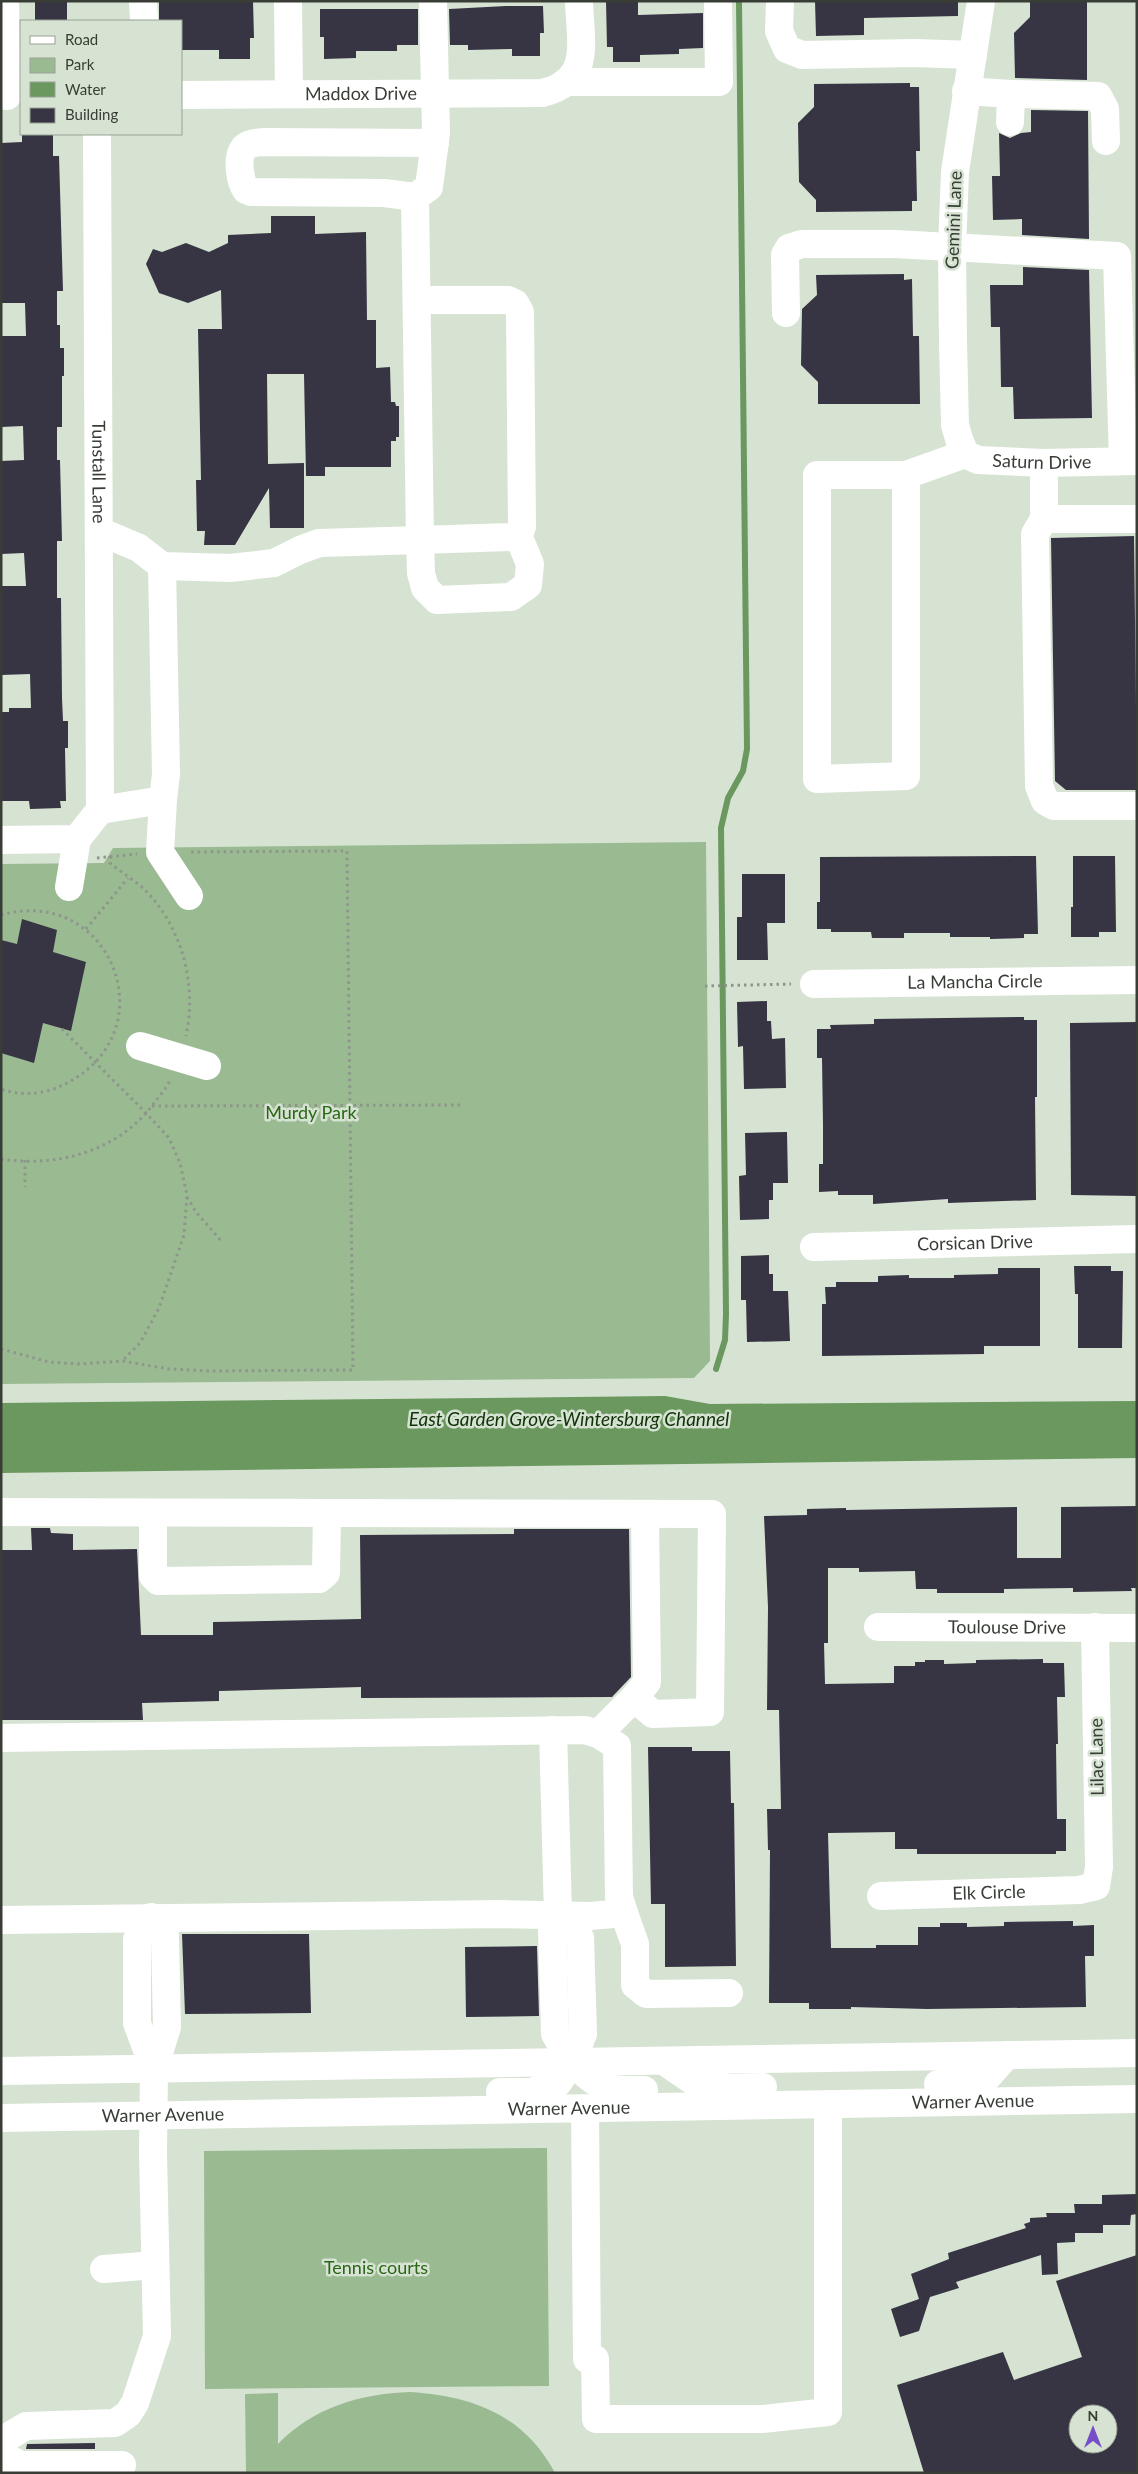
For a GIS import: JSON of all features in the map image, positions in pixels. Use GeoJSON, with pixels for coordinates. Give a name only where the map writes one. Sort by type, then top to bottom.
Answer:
{"type":"FeatureCollection","features":[{"type":"Feature","properties":{"kind":"street"},"geometry":{"type":"LineString","coordinates":[[5,1],[10,96]]}},
{"type":"Feature","properties":{"kind":"street"},"geometry":{"type":"LineString","coordinates":[[144,1],[144,20]]}},
{"type":"Feature","properties":{"kind":"street"},"geometry":{"type":"LineString","coordinates":[[288,1],[289,94]]}},
{"type":"Feature","properties":{"kind":"street"},"geometry":{"type":"LineString","coordinates":[[433,1],[435,143],[428,187],[415,197],[384,193],[252,192],[246,190],[242,184],[241,154],[251,144],[263,142],[435,143]]}},
{"type":"Feature","properties":{"kind":"street"},"geometry":{"type":"LineString","coordinates":[[554,87],[576,73],[580,61],[579,1]]}},
{"type":"Feature","properties":{"kind":"street","name":"Maddox Drive"},"geometry":{"type":"LineString","coordinates":[[182,95],[434,93],[719,82],[718,1]]}},
{"type":"Feature","properties":{"kind":"street"},"geometry":{"type":"LineString","coordinates":[[780,1],[780,31],[787,50],[802,55],[915,53],[973,55]]}},
{"type":"Feature","properties":{"kind":"street","name":"Gemini Lane"},"geometry":{"type":"LineString","coordinates":[[962,447],[955,425],[952,248],[955,172],[981,1]]}},
{"type":"Feature","properties":{"kind":"street"},"geometry":{"type":"LineString","coordinates":[[966,91],[1098,96],[1105,109],[1106,141]]}},
{"type":"Feature","properties":{"kind":"street"},"geometry":{"type":"LineString","coordinates":[[1010,122],[1012,94]]}},
{"type":"Feature","properties":{"kind":"street","name":"Tunstall Lane"},"geometry":{"type":"LineString","coordinates":[[97,135],[100,810]]}},
{"type":"Feature","properties":{"kind":"street"},"geometry":{"type":"LineString","coordinates":[[415,197],[420,540],[421,574],[425,588],[437,600],[511,597],[528,585],[530,564],[518,534]]}},
{"type":"Feature","properties":{"kind":"street"},"geometry":{"type":"LineString","coordinates":[[786,313],[785,256],[789,248],[802,244],[896,244],[1117,256],[1130,461]]}},
{"type":"Feature","properties":{"kind":"street"},"geometry":{"type":"LineString","coordinates":[[99,531],[139,548],[162,566],[230,568],[274,564],[300,550],[319,544],[512,537],[518,534],[522,527],[520,312],[515,303],[508,300],[417,300]]}},
{"type":"Feature","properties":{"kind":"street"},"geometry":{"type":"LineString","coordinates":[[906,475],[906,776],[817,779],[817,475],[906,475],[962,447]]}},
{"type":"Feature","properties":{"kind":"street","name":"Saturn Drive"},"geometry":{"type":"LineString","coordinates":[[962,447],[978,460],[1044,462],[1130,461]]}},
{"type":"Feature","properties":{"kind":"street"},"geometry":{"type":"LineString","coordinates":[[1044,462],[1044,519],[1035,534],[1038,786],[1042,796],[1054,806],[1137,806]]}},
{"type":"Feature","properties":{"kind":"street"},"geometry":{"type":"LineString","coordinates":[[1044,519],[1137,519]]}},
{"type":"Feature","properties":{"kind":"street"},"geometry":{"type":"LineString","coordinates":[[162,566],[166,774],[160,852],[189,896]]}},
{"type":"Feature","properties":{"kind":"street"},"geometry":{"type":"LineString","coordinates":[[1,840],[73,863],[100,810],[163,800]]}},
{"type":"Feature","properties":{"kind":"street","name":"La Mancha Circle"},"geometry":{"type":"LineString","coordinates":[[814,984],[1137,980]]}},
{"type":"Feature","properties":{"kind":"street"},"geometry":{"type":"LineString","coordinates":[[140,1046],[208,1066]]}},
{"type":"Feature","properties":{"kind":"street","name":"Corsican Drive"},"geometry":{"type":"LineString","coordinates":[[814,1247],[1137,1239]]}},
{"type":"Feature","properties":{"kind":"street"},"geometry":{"type":"LineString","coordinates":[[1,1512],[712,1514],[710,1712],[653,1714],[634,1698]]}},
{"type":"Feature","properties":{"kind":"street"},"geometry":{"type":"LineString","coordinates":[[153,1512],[153,1576],[158,1581],[319,1579],[326,1573],[327,1513]]}},
{"type":"Feature","properties":{"kind":"street"},"geometry":{"type":"LineString","coordinates":[[598,1734],[634,1698],[647,1682],[645,1514]]}},
{"type":"Feature","properties":{"kind":"street","name":"Toulouse Drive"},"geometry":{"type":"LineString","coordinates":[[878,1627],[1137,1628]]}},
{"type":"Feature","properties":{"kind":"street","name":"Lilac Lane"},"geometry":{"type":"LineString","coordinates":[[1095,1627],[1099,1867],[1096,1886]]}},
{"type":"Feature","properties":{"kind":"street"},"geometry":{"type":"LineString","coordinates":[[425,2111],[463,2093],[531,2092],[557,2084],[572,2062],[582,2034],[580,1938],[558,1915],[553,1730]]}},
{"type":"Feature","properties":{"kind":"street"},"geometry":{"type":"LineString","coordinates":[[1,1738],[553,1730],[585,1730],[598,1734],[616,1746],[618,1897],[635,1944],[635,1985],[646,1994],[729,1993]]}},
{"type":"Feature","properties":{"kind":"street","name":"Elk Circle"},"geometry":{"type":"LineString","coordinates":[[881,1896],[1079,1890],[1096,1886]]}},
{"type":"Feature","properties":{"kind":"street"},"geometry":{"type":"LineString","coordinates":[[1,1920],[151,1917],[590,1916],[624,1912]]}},
{"type":"Feature","properties":{"kind":"street"},"geometry":{"type":"LineString","coordinates":[[1,2441],[26,2426],[115,2423],[128,2414],[135,2403],[157,2336],[154,2069],[137,2023],[137,1939],[151,1917]]}},
{"type":"Feature","properties":{"kind":"street"},"geometry":{"type":"LineString","coordinates":[[1,2072],[1137,2053]]}},
{"type":"Feature","properties":{"kind":"street"},"geometry":{"type":"LineString","coordinates":[[585,2108],[588,2359],[595,2359],[596,2419],[762,2419],[828,2412],[828,2104],[843,2089],[983,2082],[1007,2056]]}},
{"type":"Feature","properties":{"kind":"street"},"geometry":{"type":"LineString","coordinates":[[664,2061],[693,2081],[730,2088],[787,2087],[828,2104]]}},
{"type":"Feature","properties":{"kind":"street"},"geometry":{"type":"LineString","coordinates":[[572,2062],[596,2084],[613,2091],[677,2091],[710,2106]]}},
{"type":"Feature","properties":{"kind":"street","name":"Warner Avenue"},"geometry":{"type":"LineString","coordinates":[[1,2118],[1137,2099]]}},
{"type":"Feature","properties":{"kind":"street"},"geometry":{"type":"LineString","coordinates":[[104,2269],[155,2265]]}},
{"type":"Feature","properties":{"kind":"street"},"geometry":{"type":"LineString","coordinates":[[1,2456],[21,2465],[122,2469],[121,2443],[115,2423]]}},
{"type":"Feature","properties":{"kind":"path"},"geometry":{"type":"LineString","coordinates":[[1,1349],[49,1362],[80,1364],[122,1361],[169,1368],[212,1371],[353,1370],[347,852],[160,852],[110,856],[73,863]]}},
{"type":"Feature","properties":{"kind":"path"},"geometry":{"type":"LineString","coordinates":[[86,929],[128,878]]}},
{"type":"Feature","properties":{"kind":"path"},"geometry":{"type":"LineString","coordinates":[[1,915],[21,911],[47,913],[72,920],[86,929],[104,949],[112,962],[120,991],[121,1009],[112,1041],[96,1063],[74,1080],[55,1090],[28,1094],[1,1089]]}},
{"type":"Feature","properties":{"kind":"path"},"geometry":{"type":"LineString","coordinates":[[705,986],[814,984]]}},
{"type":"Feature","properties":{"kind":"path"},"geometry":{"type":"LineString","coordinates":[[62,1029],[169,1138],[180,1162],[187,1196],[184,1235],[158,1308],[140,1343],[122,1361]]}},
{"type":"Feature","properties":{"kind":"path"},"geometry":{"type":"LineString","coordinates":[[152,1106],[460,1105]]}},
{"type":"Feature","properties":{"kind":"path"},"geometry":{"type":"LineString","coordinates":[[25,1160],[25,1187]]}},
{"type":"Feature","properties":{"kind":"path"},"geometry":{"type":"LineString","coordinates":[[187,1196],[196,1212],[222,1242]]}},
{"type":"Feature","properties":{"kind":"green space","name":"Murdy Park"},"geometry":{"type":"Polygon","coordinates":[[[706,842],[710,1361],[694,1378],[1,1384],[1,864],[104,863],[113,848],[706,842]]]}},
{"type":"Feature","properties":{"kind":"green space","name":"Tennis courts"},"geometry":{"type":"Polygon","coordinates":[[[547,2148],[549,2386],[205,2389],[204,2151],[547,2148]]]}},
{"type":"Feature","properties":{"kind":"green space"},"geometry":{"type":"Polygon","coordinates":[[[410,2392],[455,2398],[494,2412],[528,2436],[555,2473],[246,2473],[245,2394],[278,2393],[278,2444],[307,2421],[339,2405],[373,2396],[410,2392]]]}},
{"type":"Feature","properties":{"kind":"water","name":"East Garden Grove-Wintersburg Channel"},"geometry":{"type":"Polygon","coordinates":[[[665,1396],[710,1404],[1137,1401],[1137,1458],[1,1473],[1,1403],[665,1396]]]}},
{"type":"Feature","properties":{"kind":"building"},"geometry":{"type":"Polygon","coordinates":[[[35,1],[67,1],[67,20],[35,20],[35,1]]]}},
{"type":"Feature","properties":{"kind":"building"},"geometry":{"type":"Polygon","coordinates":[[[159,1],[253,1],[254,38],[250,38],[250,59],[219,59],[219,50],[182,50],[182,20],[159,20],[159,1]]]}},
{"type":"Feature","properties":{"kind":"building"},"geometry":{"type":"Polygon","coordinates":[[[606,1],[638,1],[638,15],[703,13],[703,48],[679,49],[679,54],[640,55],[640,62],[613,62],[613,47],[607,47],[606,1]]]}},
{"type":"Feature","properties":{"kind":"building"},"geometry":{"type":"Polygon","coordinates":[[[815,1],[958,1],[958,16],[864,18],[864,35],[816,36],[815,1]]]}},
{"type":"Feature","properties":{"kind":"building"},"geometry":{"type":"Polygon","coordinates":[[[1030,1],[1087,1],[1087,80],[1015,78],[1014,33],[1030,17],[1030,1]]]}},
{"type":"Feature","properties":{"kind":"building"},"geometry":{"type":"Polygon","coordinates":[[[543,6],[544,33],[540,33],[540,56],[512,56],[512,49],[468,50],[468,45],[450,45],[449,9],[543,6]]]}},
{"type":"Feature","properties":{"kind":"building"},"geometry":{"type":"Polygon","coordinates":[[[320,9],[418,9],[418,45],[397,45],[397,51],[356,51],[356,58],[324,59],[324,37],[320,37],[320,9]]]}},
{"type":"Feature","properties":{"kind":"building"},"geometry":{"type":"Polygon","coordinates":[[[910,83],[910,87],[919,87],[920,151],[916,151],[917,201],[912,201],[912,211],[816,212],[816,200],[799,182],[798,123],[814,107],[814,84],[910,83]]]}},
{"type":"Feature","properties":{"kind":"building"},"geometry":{"type":"Polygon","coordinates":[[[1031,110],[1088,111],[1089,239],[1022,235],[1022,219],[993,220],[992,176],[1000,176],[999,133],[1010,138],[1021,133],[1031,132],[1031,110]]]}},
{"type":"Feature","properties":{"kind":"building"},"geometry":{"type":"Polygon","coordinates":[[[22,135],[53,135],[53,156],[59,156],[63,291],[57,291],[57,325],[60,325],[60,348],[64,348],[64,376],[62,376],[62,427],[57,427],[57,460],[60,460],[62,541],[57,541],[57,598],[61,598],[63,721],[68,721],[68,748],[65,748],[66,801],[60,801],[61,808],[30,809],[29,801],[1,801],[1,712],[9,712],[9,708],[31,708],[30,674],[1,675],[1,586],[26,586],[24,553],[1,554],[1,461],[24,460],[23,426],[1,427],[1,336],[26,336],[25,303],[1,303],[1,143],[22,142],[22,135]]]}},
{"type":"Feature","properties":{"kind":"building"},"geometry":{"type":"Polygon","coordinates":[[[271,216],[315,216],[315,234],[366,232],[367,320],[376,320],[376,368],[390,367],[391,402],[395,402],[396,406],[399,406],[399,437],[396,437],[396,441],[391,441],[391,467],[325,467],[325,476],[306,476],[304,374],[267,374],[268,464],[304,463],[304,528],[270,528],[269,488],[235,545],[204,545],[205,531],[197,531],[196,480],[201,480],[198,329],[222,329],[221,290],[188,303],[159,293],[146,264],[153,249],[162,252],[186,243],[209,252],[228,243],[228,235],[271,233],[271,216]]]}},
{"type":"Feature","properties":{"kind":"building"},"geometry":{"type":"Polygon","coordinates":[[[1023,267],[1089,270],[1092,418],[1014,419],[1013,387],[1001,387],[1000,327],[991,327],[990,285],[1023,285],[1023,267]]]}},
{"type":"Feature","properties":{"kind":"building"},"geometry":{"type":"Polygon","coordinates":[[[904,274],[904,280],[912,279],[913,336],[919,336],[920,404],[818,404],[818,382],[801,365],[802,309],[817,295],[816,275],[904,274]]]}},
{"type":"Feature","properties":{"kind":"building"},"geometry":{"type":"Polygon","coordinates":[[[1134,536],[1137,790],[1066,790],[1055,781],[1051,538],[1134,536]]]}},
{"type":"Feature","properties":{"kind":"building"},"geometry":{"type":"Polygon","coordinates":[[[1036,856],[1038,934],[1024,934],[1024,938],[990,939],[990,937],[950,937],[950,933],[904,933],[904,938],[872,938],[871,932],[831,932],[831,929],[817,929],[817,902],[820,902],[820,857],[1036,856]]]}},
{"type":"Feature","properties":{"kind":"building"},"geometry":{"type":"Polygon","coordinates":[[[1073,856],[1115,856],[1116,932],[1099,932],[1099,937],[1071,937],[1073,856]]]}},
{"type":"Feature","properties":{"kind":"building"},"geometry":{"type":"Polygon","coordinates":[[[742,874],[785,874],[785,923],[767,923],[768,960],[737,960],[737,917],[742,917],[742,874]]]}},
{"type":"Feature","properties":{"kind":"building"},"geometry":{"type":"Polygon","coordinates":[[[22,919],[57,930],[53,952],[86,962],[71,1031],[43,1023],[34,1063],[1,1053],[1,940],[17,944],[22,919]]]}},
{"type":"Feature","properties":{"kind":"building"},"geometry":{"type":"Polygon","coordinates":[[[767,1001],[767,1021],[771,1021],[772,1039],[785,1038],[786,1088],[744,1089],[743,1046],[738,1047],[737,1002],[767,1001]]]}},
{"type":"Feature","properties":{"kind":"building"},"geometry":{"type":"Polygon","coordinates":[[[1024,1017],[1024,1020],[1037,1020],[1037,1097],[1035,1097],[1036,1200],[948,1203],[948,1199],[873,1204],[873,1195],[838,1195],[838,1191],[819,1192],[819,1164],[823,1164],[823,1124],[822,1058],[817,1058],[817,1029],[831,1029],[830,1025],[874,1024],[874,1019],[1024,1017]]]}},
{"type":"Feature","properties":{"kind":"building"},"geometry":{"type":"Polygon","coordinates":[[[1137,1022],[1137,1196],[1071,1195],[1070,1023],[1137,1022]]]}},
{"type":"Feature","properties":{"kind":"building"},"geometry":{"type":"Polygon","coordinates":[[[787,1132],[788,1183],[773,1183],[773,1200],[769,1200],[769,1219],[740,1220],[739,1176],[746,1175],[745,1133],[787,1132]]]}},
{"type":"Feature","properties":{"kind":"building"},"geometry":{"type":"Polygon","coordinates":[[[769,1255],[769,1274],[773,1274],[773,1291],[788,1291],[790,1341],[747,1342],[746,1300],[741,1300],[741,1256],[769,1255]]]}},
{"type":"Feature","properties":{"kind":"building"},"geometry":{"type":"Polygon","coordinates":[[[1074,1266],[1111,1266],[1111,1271],[1123,1271],[1122,1348],[1078,1348],[1078,1294],[1075,1294],[1074,1266]]]}},
{"type":"Feature","properties":{"kind":"building"},"geometry":{"type":"Polygon","coordinates":[[[998,1268],[1040,1268],[1040,1346],[984,1346],[984,1354],[822,1356],[822,1304],[826,1304],[825,1287],[836,1287],[836,1282],[878,1282],[878,1276],[909,1275],[909,1278],[954,1278],[954,1275],[998,1274],[998,1268]]]}},
{"type":"Feature","properties":{"kind":"building"},"geometry":{"type":"Polygon","coordinates":[[[1137,1506],[1137,1588],[1131,1588],[1132,1591],[1073,1592],[1073,1588],[1004,1589],[1004,1593],[937,1593],[937,1589],[916,1589],[915,1571],[859,1572],[859,1568],[828,1568],[828,1643],[824,1643],[825,1684],[894,1683],[894,1666],[915,1666],[915,1662],[925,1662],[925,1660],[944,1660],[944,1664],[976,1663],[976,1660],[1043,1659],[1043,1663],[1064,1663],[1065,1697],[1057,1697],[1058,1744],[1056,1744],[1057,1819],[1066,1819],[1066,1851],[1056,1851],[1056,1854],[917,1854],[917,1849],[895,1849],[895,1832],[828,1833],[831,1948],[876,1948],[876,1945],[918,1945],[918,1927],[940,1927],[940,1923],[967,1923],[967,1927],[1004,1926],[1004,1922],[1073,1921],[1073,1926],[1094,1925],[1094,1956],[1085,1956],[1086,2007],[927,2009],[851,2007],[851,2009],[809,2009],[809,2003],[769,2003],[770,1850],[768,1850],[767,1809],[781,1809],[779,1710],[767,1710],[768,1607],[764,1516],[807,1515],[807,1509],[1017,1507],[1017,1558],[1061,1558],[1061,1507],[1137,1506]]]}},
{"type":"Feature","properties":{"kind":"building"},"geometry":{"type":"Polygon","coordinates":[[[31,1528],[50,1528],[51,1533],[73,1534],[73,1550],[137,1549],[141,1635],[213,1635],[213,1622],[361,1619],[360,1535],[514,1534],[514,1529],[629,1529],[631,1677],[612,1697],[361,1698],[361,1687],[219,1691],[219,1701],[142,1703],[143,1720],[1,1720],[1,1550],[32,1550],[31,1528]]]}},
{"type":"Feature","properties":{"kind":"building"},"geometry":{"type":"Polygon","coordinates":[[[648,1747],[692,1747],[692,1751],[730,1751],[731,1803],[734,1803],[736,1966],[665,1967],[665,1904],[651,1904],[648,1747]]]}},
{"type":"Feature","properties":{"kind":"building"},"geometry":{"type":"Polygon","coordinates":[[[182,1934],[309,1934],[311,2013],[185,2014],[182,1934]]]}},
{"type":"Feature","properties":{"kind":"building"},"geometry":{"type":"Polygon","coordinates":[[[537,1946],[539,2016],[466,2017],[465,1947],[537,1946]]]}},
{"type":"Feature","properties":{"kind":"building"},"geometry":{"type":"Polygon","coordinates":[[[1137,2194],[1137,2214],[1131,2215],[1130,2225],[1103,2225],[1103,2233],[1075,2233],[1075,2242],[1057,2243],[1058,2274],[1042,2275],[1041,2255],[956,2282],[959,2288],[930,2297],[919,2331],[900,2337],[891,2309],[919,2299],[911,2274],[949,2259],[948,2253],[1026,2228],[1024,2224],[1030,2222],[1030,2218],[1047,2217],[1046,2213],[1075,2213],[1074,2204],[1102,2204],[1102,2195],[1137,2194]]]}},
{"type":"Feature","properties":{"kind":"building"},"geometry":{"type":"Polygon","coordinates":[[[1137,2255],[1137,2473],[924,2473],[897,2385],[1003,2352],[1014,2380],[1082,2357],[1056,2281],[1137,2255]]]}},
{"type":"Feature","properties":{"kind":"building"},"geometry":{"type":"Polygon","coordinates":[[[95,2443],[95,2449],[26,2449],[27,2444],[95,2443]]]}},
{"type":"Feature","properties":{"kind":"waterway"},"geometry":{"type":"LineString","coordinates":[[716,1369],[725,1340],[726,1314],[721,828],[728,798],[743,771],[747,749],[739,1]]}}]}
